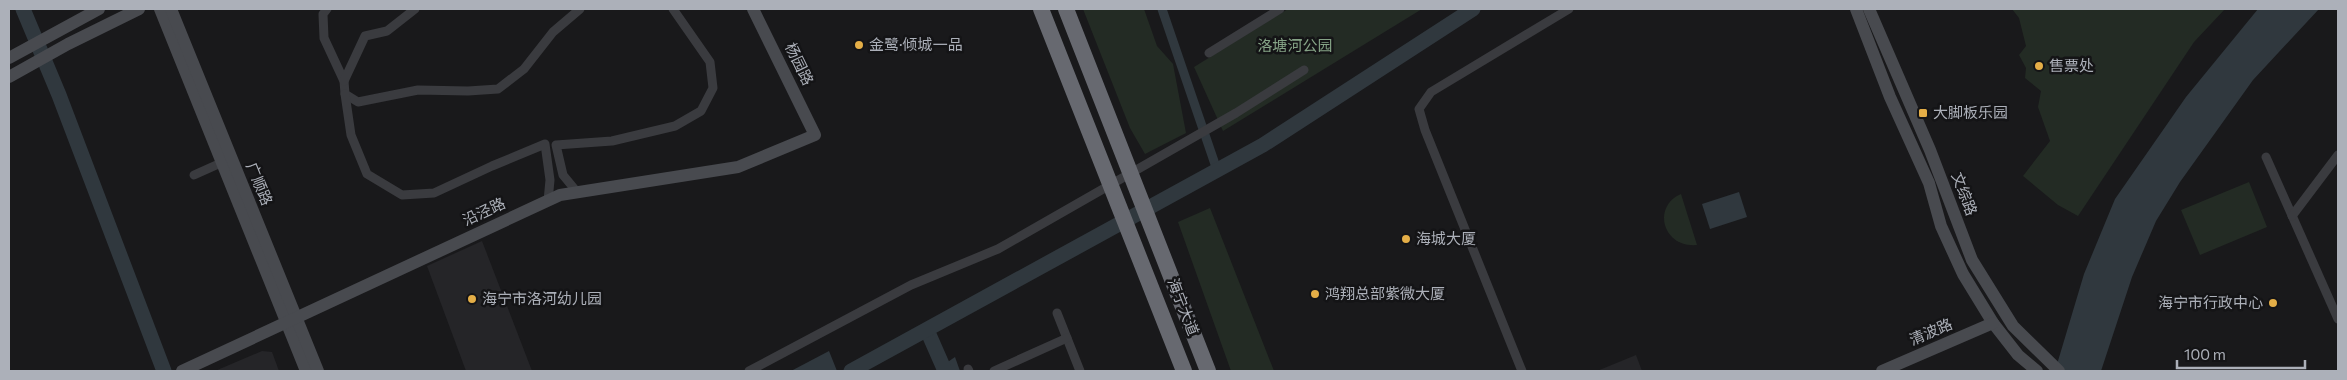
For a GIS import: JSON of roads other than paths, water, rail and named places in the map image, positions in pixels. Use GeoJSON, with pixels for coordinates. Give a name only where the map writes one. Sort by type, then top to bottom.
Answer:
{"type":"FeatureCollection","features":[{"type":"Feature","properties":{"kind":"highway","name":"海宁大道"},"geometry":{"type":"LineString","coordinates":[[1041,9],[1184,371]]}},
{"type":"Feature","properties":{"kind":"highway","name":"海宁大道"},"geometry":{"type":"LineString","coordinates":[[1066,9],[1208,371]]}},
{"type":"Feature","properties":{"kind":"main road"},"geometry":{"type":"LineString","coordinates":[[9,58],[60,32],[99,9]]}},
{"type":"Feature","properties":{"kind":"main road"},"geometry":{"type":"LineString","coordinates":[[12,75],[68,44],[139,9]]}},
{"type":"Feature","properties":{"kind":"main road","name":"广顺路"},"geometry":{"type":"LineString","coordinates":[[160,9],[223,162],[291,319],[318,371]]}},
{"type":"Feature","properties":{"kind":"main road","name":"广顺路"},"geometry":{"type":"LineString","coordinates":[[171,9],[291,319],[306,371]]}},
{"type":"Feature","properties":{"kind":"main road","name":"杨园路"},"geometry":{"type":"LineString","coordinates":[[754,9],[816,135]]}},
{"type":"Feature","properties":{"kind":"main road"},"geometry":{"type":"LineString","coordinates":[[1856,9],[1890,98],[1929,183],[1941,226],[1963,274],[1993,323],[2018,355],[2037,371]]}},
{"type":"Feature","properties":{"kind":"main road","name":"文综路"},"geometry":{"type":"LineString","coordinates":[[1869,9],[1930,150],[1972,260],[2013,326],[2059,371]]}},
{"type":"Feature","properties":{"kind":"main road","name":"沿泾路"},"geometry":{"type":"LineString","coordinates":[[182,371],[560,195],[738,167],[816,135]]}},
{"type":"Feature","properties":{"kind":"main road","name":"清波路"},"geometry":{"type":"LineString","coordinates":[[1882,371],[1993,323]]}},
{"type":"Feature","properties":{"kind":"street"},"geometry":{"type":"LineString","coordinates":[[327,9],[323,14],[324,38],[344,81],[351,135],[367,174],[402,195],[434,194],[492,166],[545,144],[550,180],[548,201]]}},
{"type":"Feature","properties":{"kind":"street"},"geometry":{"type":"LineString","coordinates":[[344,81],[365,36],[387,31],[416,9]]}},
{"type":"Feature","properties":{"kind":"street"},"geometry":{"type":"LineString","coordinates":[[345,94],[358,102],[418,90],[468,91],[498,89],[524,68],[553,32],[580,9]]}},
{"type":"Feature","properties":{"kind":"street"},"geometry":{"type":"LineString","coordinates":[[577,192],[563,175],[556,145],[612,141],[676,126],[701,111],[713,88],[710,62],[673,9]]}},
{"type":"Feature","properties":{"kind":"street"},"geometry":{"type":"LineString","coordinates":[[1210,53],[1280,9]]}},
{"type":"Feature","properties":{"kind":"street"},"geometry":{"type":"LineString","coordinates":[[1522,371],[1425,130],[1419,109],[1431,92],[1569,9]]}},
{"type":"Feature","properties":{"kind":"street"},"geometry":{"type":"LineString","coordinates":[[749,371],[911,285],[998,250],[1220,122],[1304,70]]}},
{"type":"Feature","properties":{"kind":"street"},"geometry":{"type":"LineString","coordinates":[[2292,216],[2338,155]]}},
{"type":"Feature","properties":{"kind":"street"},"geometry":{"type":"LineString","coordinates":[[2266,157],[2338,320]]}},
{"type":"Feature","properties":{"kind":"street"},"geometry":{"type":"LineString","coordinates":[[194,176],[223,162]]}},
{"type":"Feature","properties":{"kind":"street"},"geometry":{"type":"LineString","coordinates":[[1057,312],[1076,370]]}},
{"type":"Feature","properties":{"kind":"street"},"geometry":{"type":"LineString","coordinates":[[994,371],[1067,338]]}},
{"type":"Feature","properties":{"kind":"waterway"},"geometry":{"type":"LineString","coordinates":[[23,9],[59,95],[164,371]]}},
{"type":"Feature","properties":{"kind":"waterway"},"geometry":{"type":"LineString","coordinates":[[1162,9],[1217,170]]}},
{"type":"Feature","properties":{"kind":"waterway"},"geometry":{"type":"LineString","coordinates":[[851,371],[1263,145],[1473,9]]}},
{"type":"Feature","properties":{"kind":"waterway"},"geometry":{"type":"LineString","coordinates":[[927,330],[945,371]]}},
{"type":"Feature","properties":{"kind":"place","name":"金鹭·倾城一品"},"geometry":{"type":"Point","coordinates":[859,45]}},
{"type":"Feature","properties":{"kind":"place","name":"售票处"},"geometry":{"type":"Point","coordinates":[2039,66]}},
{"type":"Feature","properties":{"kind":"place","name":"大脚板乐园"},"geometry":{"type":"Point","coordinates":[1923,113]}},
{"type":"Feature","properties":{"kind":"place","name":"海城大厦"},"geometry":{"type":"Point","coordinates":[1406,239]}},
{"type":"Feature","properties":{"kind":"place","name":"鸿翔总部紫微大厦"},"geometry":{"type":"Point","coordinates":[1315,294]}},
{"type":"Feature","properties":{"kind":"place","name":"海宁市洛河幼儿园"},"geometry":{"type":"Point","coordinates":[472,299]}},
{"type":"Feature","properties":{"kind":"place","name":"海宁市行政中心"},"geometry":{"type":"Point","coordinates":[2273,303]}},
{"type":"Feature","properties":{"kind":"park label","name":"洛塘河公园"},"geometry":{"type":"Point","coordinates":[1295,46]}}]}
